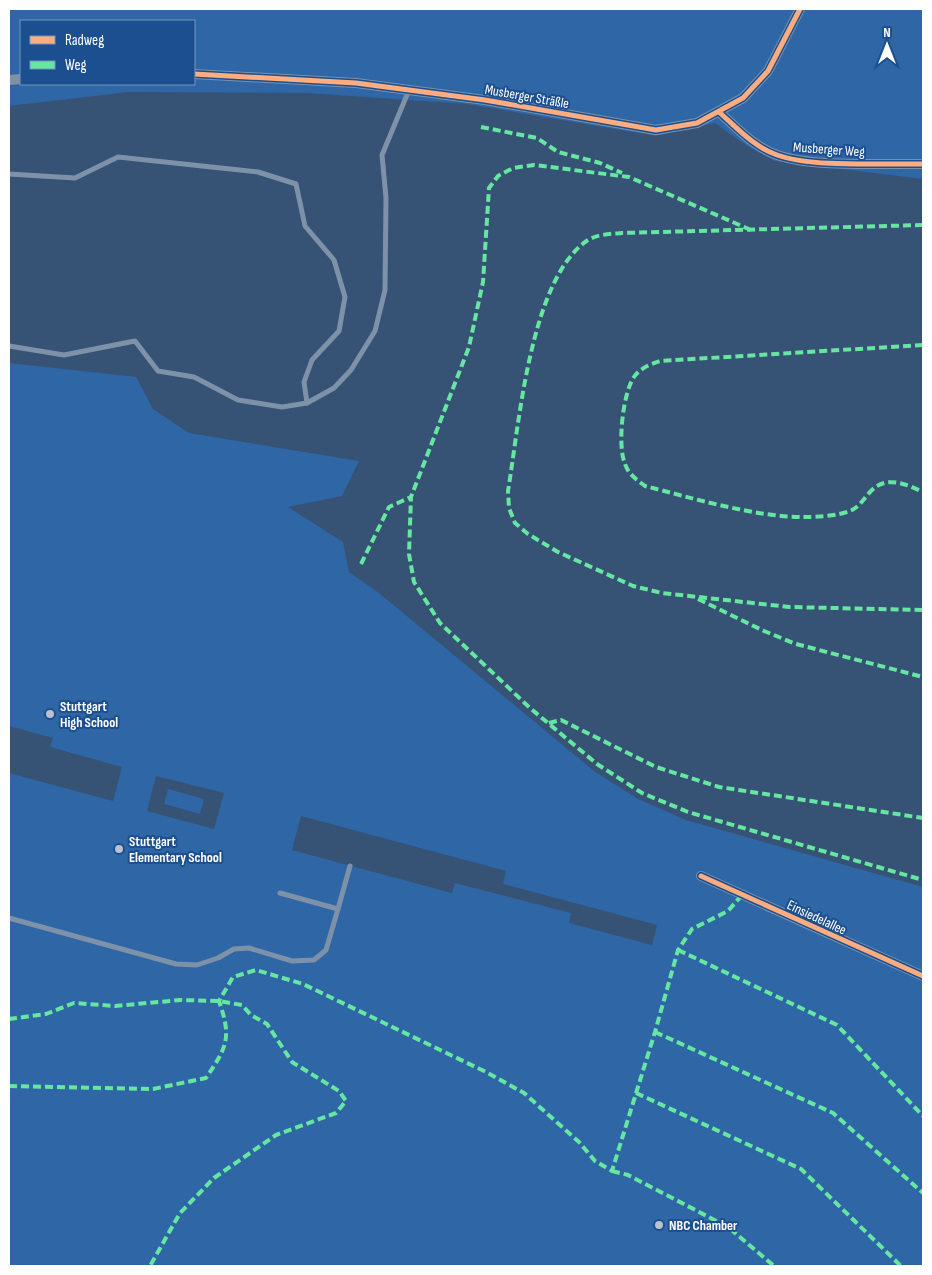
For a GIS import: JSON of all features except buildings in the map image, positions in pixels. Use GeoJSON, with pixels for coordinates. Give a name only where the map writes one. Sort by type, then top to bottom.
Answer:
{"type":"FeatureCollection","features":[{"type":"Feature","properties":{"kind":"street","name":"Musberger Sträßle"},"geometry":{"type":"LineString","coordinates":[[195,74],[356,83],[484,100],[656,130],[697,123],[743,98],[768,71],[800,9]]}},
{"type":"Feature","properties":{"kind":"street","name":"Musberger Weg"},"geometry":{"type":"LineString","coordinates":[[719,112],[751,142],[777,155],[807,161],[923,164]]}},
{"type":"Feature","properties":{"kind":"street","name":"Einsiedelallee"},"geometry":{"type":"LineString","coordinates":[[701,876],[923,976]]}},
{"type":"Feature","properties":{"kind":"lane"},"geometry":{"type":"LineString","coordinates":[[9,346],[64,355],[135,341],[158,371],[194,377],[238,400],[282,407],[307,403],[334,388],[351,370],[375,331],[385,290],[386,198],[382,155],[409,90]]}},
{"type":"Feature","properties":{"kind":"lane"},"geometry":{"type":"LineString","coordinates":[[9,174],[75,178],[118,157],[258,172],[296,184],[305,226],[334,260],[345,297],[339,331],[312,360],[304,382],[307,403]]}},
{"type":"Feature","properties":{"kind":"lane"},"geometry":{"type":"LineString","coordinates":[[9,918],[176,964],[197,965],[218,958],[234,949],[249,948],[292,961],[314,960],[326,950],[350,866]]}},
{"type":"Feature","properties":{"kind":"lane"},"geometry":{"type":"LineString","coordinates":[[280,893],[338,909]]}},
{"type":"Feature","properties":{"kind":"shaded area"},"geometry":{"type":"Polygon","coordinates":[[[9,9],[923,9],[923,179],[775,161],[747,146],[715,123],[656,136],[467,104],[307,93],[128,92],[9,106],[9,9]]]}},
{"type":"Feature","properties":{"kind":"shaded area"},"geometry":{"type":"Polygon","coordinates":[[[9,363],[136,377],[153,409],[189,433],[359,461],[342,496],[288,507],[343,542],[349,572],[379,593],[594,771],[638,799],[686,820],[923,887],[923,1266],[9,1266],[9,773],[113,801],[122,767],[50,747],[53,738],[9,726],[9,363]],[[156,776],[147,811],[214,829],[224,793],[156,776]],[[301,816],[292,850],[452,893],[455,883],[571,913],[569,923],[652,945],[657,925],[503,884],[506,871],[301,816]]]}},
{"type":"Feature","properties":{"kind":"shaded area"},"geometry":{"type":"Polygon","coordinates":[[[168,789],[204,799],[200,814],[164,804],[168,789]]]}},
{"type":"Feature","properties":{"kind":"marked path"},"geometry":{"type":"LineString","coordinates":[[481,127],[537,138],[558,152],[600,163],[622,173]]}},
{"type":"Feature","properties":{"kind":"marked path"},"geometry":{"type":"LineString","coordinates":[[751,230],[629,177],[534,165],[513,168],[498,176],[489,188],[483,282],[469,347],[411,497],[409,554],[414,582],[440,623],[530,708],[597,764],[642,793],[688,812],[923,880]]}},
{"type":"Feature","properties":{"kind":"marked path"},"geometry":{"type":"LineString","coordinates":[[923,225],[622,233],[600,235],[588,240],[568,259],[553,286],[540,319],[530,355],[508,491],[509,508],[515,523],[528,534],[558,552],[633,586],[662,593],[789,607],[923,610]]}},
{"type":"Feature","properties":{"kind":"marked path"},"geometry":{"type":"LineString","coordinates":[[923,345],[660,361],[642,369],[634,377],[624,407],[621,432],[621,445],[625,464],[633,477],[645,486],[744,510],[784,516],[828,516],[852,510],[871,491],[883,483],[896,482],[923,492]]}},
{"type":"Feature","properties":{"kind":"marked path"},"geometry":{"type":"LineString","coordinates":[[361,564],[389,507],[411,497]]}},
{"type":"Feature","properties":{"kind":"marked path"},"geometry":{"type":"LineString","coordinates":[[698,599],[764,631],[796,644],[923,677]]}},
{"type":"Feature","properties":{"kind":"marked path"},"geometry":{"type":"LineString","coordinates":[[549,723],[561,720],[656,767],[719,787],[923,818]]}},
{"type":"Feature","properties":{"kind":"marked path"},"geometry":{"type":"LineString","coordinates":[[9,1086],[153,1089],[206,1078],[219,1058],[225,1042],[225,1024],[219,1001],[233,977],[256,970],[303,984],[486,1072],[524,1093],[579,1142],[595,1161],[612,1171],[678,950],[692,929],[728,911],[742,895]]}},
{"type":"Feature","properties":{"kind":"marked path"},"geometry":{"type":"LineString","coordinates":[[678,950],[837,1025],[923,1116]]}},
{"type":"Feature","properties":{"kind":"marked path"},"geometry":{"type":"LineString","coordinates":[[9,1019],[46,1014],[74,1003],[115,1006],[180,1000],[219,1001],[242,1005],[251,1015],[267,1024],[292,1062],[339,1091],[346,1101],[336,1113],[276,1135],[214,1178],[180,1213],[150,1266]]}},
{"type":"Feature","properties":{"kind":"marked path"},"geometry":{"type":"LineString","coordinates":[[655,1032],[833,1113],[923,1193]]}},
{"type":"Feature","properties":{"kind":"marked path"},"geometry":{"type":"LineString","coordinates":[[636,1093],[801,1169],[901,1266]]}},
{"type":"Feature","properties":{"kind":"marked path"},"geometry":{"type":"LineString","coordinates":[[612,1171],[628,1175],[728,1227],[774,1266]]}},
{"type":"Feature","properties":{"kind":"cycle path"},"geometry":{"type":"LineString","coordinates":[[195,74],[356,83],[485,100],[656,130],[697,123],[743,98],[768,71],[800,9]]}},
{"type":"Feature","properties":{"kind":"cycle path"},"geometry":{"type":"LineString","coordinates":[[719,112],[761,147],[769,152],[792,159],[849,164],[923,164]]}},
{"type":"Feature","properties":{"kind":"cycle path"},"geometry":{"type":"LineString","coordinates":[[701,876],[923,976]]}},
{"type":"Feature","properties":{"kind":"place","name":"Stuttgart High School"},"geometry":{"type":"Point","coordinates":[50,714]}},
{"type":"Feature","properties":{"kind":"place","name":"Stuttgart Elementary School"},"geometry":{"type":"Point","coordinates":[119,849]}},
{"type":"Feature","properties":{"kind":"place","name":"NBC Chamber"},"geometry":{"type":"Point","coordinates":[659,1225]}}]}
